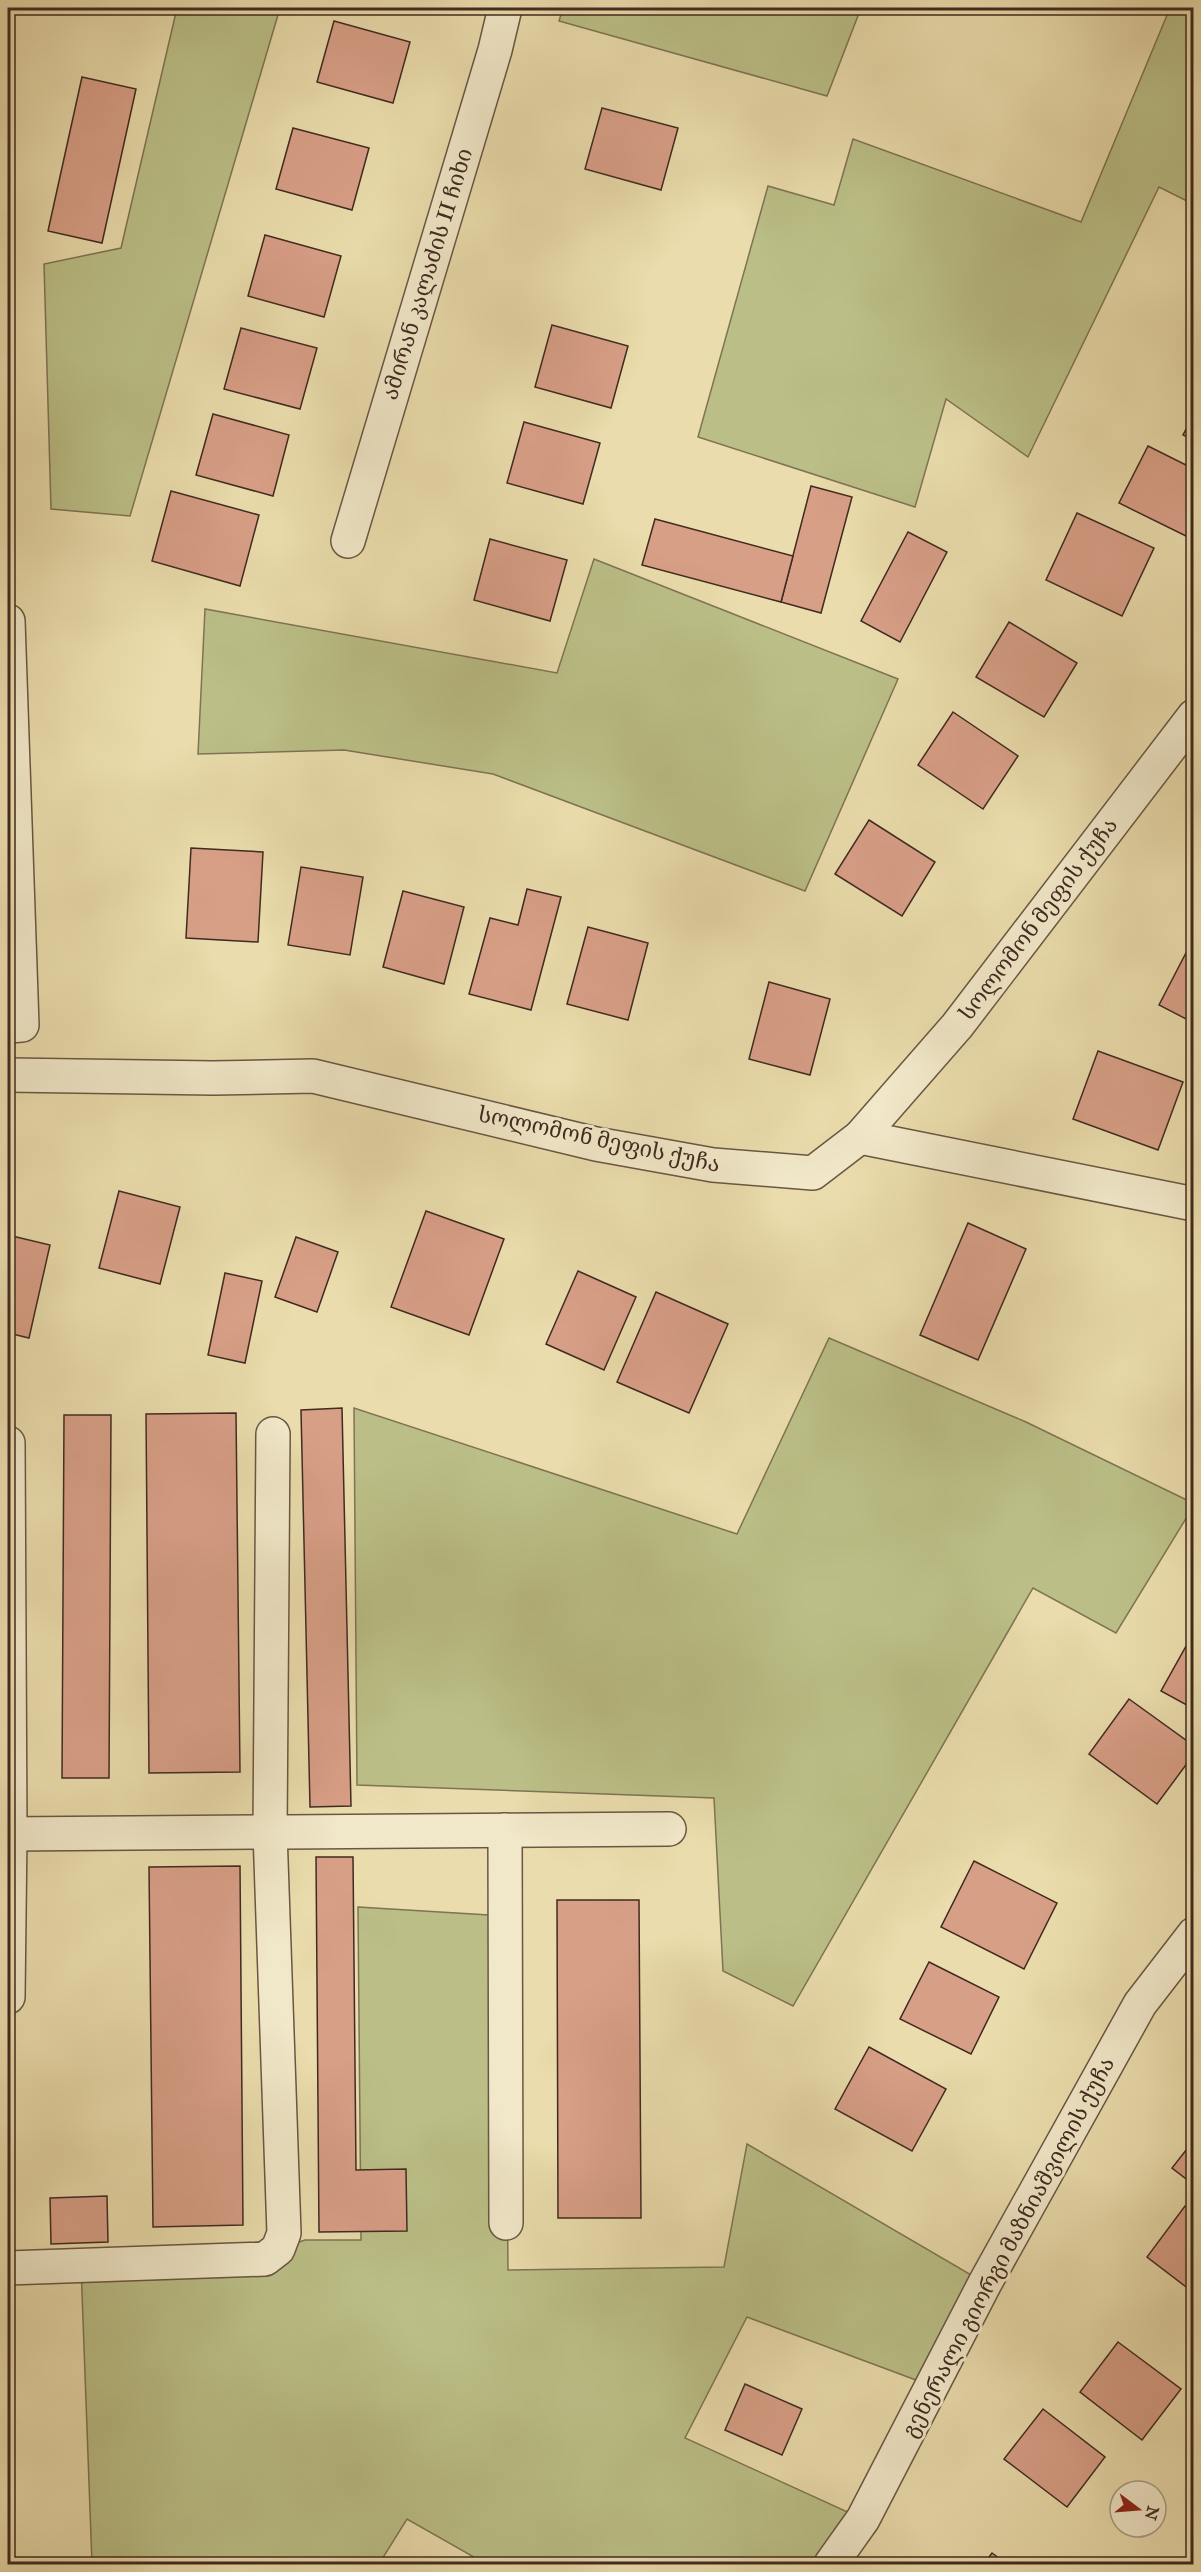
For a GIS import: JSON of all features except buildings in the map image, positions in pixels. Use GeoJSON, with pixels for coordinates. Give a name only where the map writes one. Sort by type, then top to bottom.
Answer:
{"type":"FeatureCollection","features":[{"type":"Feature","properties":{"kind":"street","name":"ამირან კალაძის II ჩიხი"},"geometry":{"type":"LineString","coordinates":[[348,541],[495,50],[505,8]]}},
{"type":"Feature","properties":{"kind":"street"},"geometry":{"type":"LineString","coordinates":[[8,621],[22,1025],[8,1026]]}},
{"type":"Feature","properties":{"kind":"street","name":"სოლომონ მეფის ქუჩა"},"geometry":{"type":"LineString","coordinates":[[8,1075],[213,1078],[314,1076],[596,1144],[712,1165],[813,1173],[860,1137],[957,1026],[1194,716]]}},
{"type":"Feature","properties":{"kind":"street"},"geometry":{"type":"LineString","coordinates":[[860,1137],[1194,1204]]}},
{"type":"Feature","properties":{"kind":"street"},"geometry":{"type":"LineString","coordinates":[[8,2268],[265,2259],[278,2249],[284,2233],[270,1832],[273,1434]]}},
{"type":"Feature","properties":{"kind":"street"},"geometry":{"type":"LineString","coordinates":[[8,1443],[8,1997]]}},
{"type":"Feature","properties":{"kind":"street"},"geometry":{"type":"LineString","coordinates":[[9,1834],[669,1829]]}},
{"type":"Feature","properties":{"kind":"street"},"geometry":{"type":"LineString","coordinates":[[505,1830],[506,2223]]}},
{"type":"Feature","properties":{"kind":"street","name":"გენერალი გიორგი მაზნიაშვილის ქუჩა"},"geometry":{"type":"LineString","coordinates":[[831,2565],[863,2519],[985,2283],[1140,2004],[1194,1934]]}},
{"type":"Feature","properties":{"kind":"green space"},"geometry":{"type":"Polygon","coordinates":[[[177,8],[280,8],[130,516],[51,509],[44,264],[121,248],[177,8]]]}},
{"type":"Feature","properties":{"kind":"green space"},"geometry":{"type":"Polygon","coordinates":[[[563,8],[861,8],[827,96],[559,21],[563,8]]]}},
{"type":"Feature","properties":{"kind":"green space"},"geometry":{"type":"Polygon","coordinates":[[[1170,8],[1193,8],[1193,204],[1159,187],[1028,457],[946,399],[915,507],[698,437],[768,186],[834,205],[853,139],[1081,222],[1170,8]]]}},
{"type":"Feature","properties":{"kind":"green space"},"geometry":{"type":"Polygon","coordinates":[[[594,559],[898,679],[805,891],[493,774],[344,750],[198,754],[205,609],[557,673],[594,559]]]}},
{"type":"Feature","properties":{"kind":"green space"},"geometry":{"type":"Polygon","coordinates":[[[829,1338],[1026,1422],[1193,1503],[1193,1507],[1116,1633],[1033,1588],[793,2006],[723,1971],[714,1798],[357,1785],[354,1408],[737,1534],[829,1338]]]}},
{"type":"Feature","properties":{"kind":"green space"},"geometry":{"type":"Polygon","coordinates":[[[358,1907],[505,1916],[508,2270],[724,2267],[747,2144],[985,2283],[932,2386],[747,2317],[685,2438],[863,2519],[831,2564],[486,2564],[407,2519],[379,2564],[92,2564],[81,2266],[278,2249],[305,2240],[361,2240],[358,1907]]]}}]}
